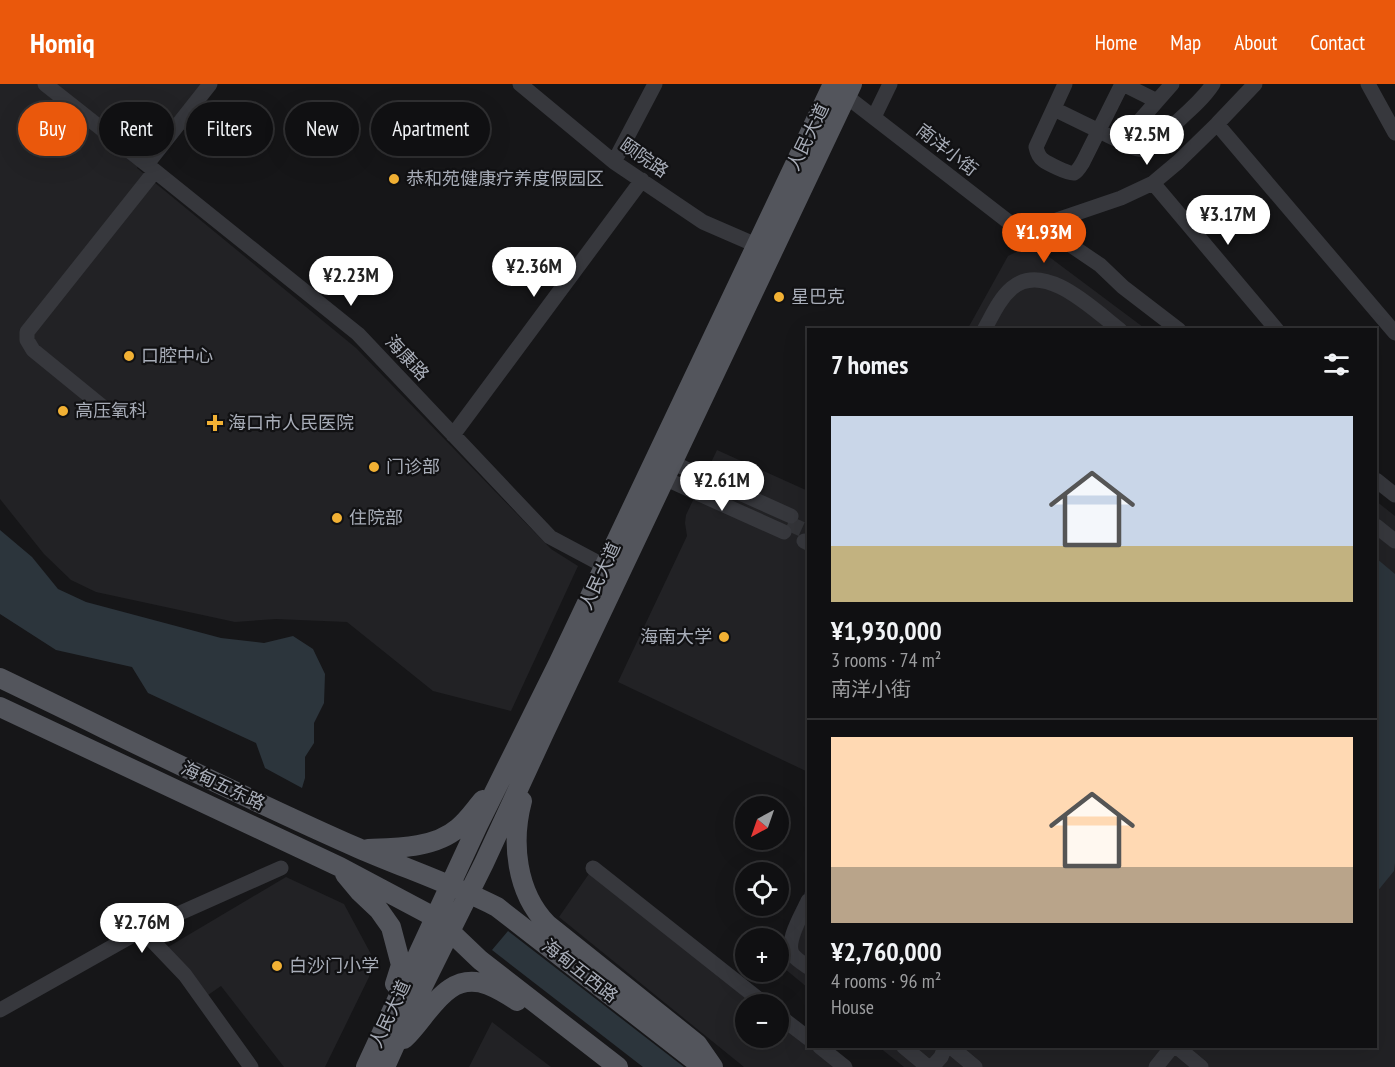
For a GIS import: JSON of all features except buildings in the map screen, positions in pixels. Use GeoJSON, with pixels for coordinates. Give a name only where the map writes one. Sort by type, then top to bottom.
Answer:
{"type":"FeatureCollection","features":[{"type":"Feature","properties":{"kind":"main road","name":"人民大道"},"geometry":{"type":"LineString","coordinates":[[366,1067],[384,1026],[443,925],[469,893],[527,772],[612,570],[756,245],[844,88]]}},
{"type":"Feature","properties":{"kind":"main road","name":"人民大道"},"geometry":{"type":"LineString","coordinates":[[389,1058],[443,925],[450,886],[554,672],[669,471],[844,88]]}},
{"type":"Feature","properties":{"kind":"main road","name":"海甸五东路"},"geometry":{"type":"LineString","coordinates":[[0,678],[359,849],[450,886]]}},
{"type":"Feature","properties":{"kind":"main road","name":"海甸五东路"},"geometry":{"type":"LineString","coordinates":[[0,707],[340,867],[443,925]]}},
{"type":"Feature","properties":{"kind":"main road"},"geometry":{"type":"LineString","coordinates":[[527,772],[517,825],[517,852],[524,888],[535,909],[547,924],[697,1044],[713,1067]]}},
{"type":"Feature","properties":{"kind":"main road"},"geometry":{"type":"LineString","coordinates":[[359,849],[394,849],[420,845],[448,835],[458,828],[499,782]]}},
{"type":"Feature","properties":{"kind":"main road"},"geometry":{"type":"LineString","coordinates":[[340,867],[360,892],[379,910],[391,927],[401,965],[384,1026]]}},
{"type":"Feature","properties":{"kind":"main road","name":"海甸五西路"},"geometry":{"type":"LineString","coordinates":[[450,886],[496,907],[704,1067]]}},
{"type":"Feature","properties":{"kind":"main road"},"geometry":{"type":"LineString","coordinates":[[443,925],[480,960],[618,1067]]}},
{"type":"Feature","properties":{"kind":"main road"},"geometry":{"type":"LineString","coordinates":[[389,1058],[437,1000],[449,989],[459,984],[480,982],[496,988],[523,1005],[604,1067]]}},
{"type":"Feature","properties":{"kind":"street","name":"海康路"},"geometry":{"type":"LineString","coordinates":[[45,84],[358,334],[550,537],[612,570]]}},
{"type":"Feature","properties":{"kind":"street"},"geometry":{"type":"LineString","coordinates":[[109,412],[33,350],[27,340],[27,332],[151,167],[210,84]]}},
{"type":"Feature","properties":{"kind":"street","name":"颐院路"},"geometry":{"type":"LineString","coordinates":[[520,84],[614,162],[703,222],[756,245]]}},
{"type":"Feature","properties":{"kind":"street"},"geometry":{"type":"LineString","coordinates":[[614,162],[655,84]]}},
{"type":"Feature","properties":{"kind":"street"},"geometry":{"type":"LineString","coordinates":[[874,117],[890,84]]}},
{"type":"Feature","properties":{"kind":"street"},"geometry":{"type":"LineString","coordinates":[[1065,84],[1036,147],[1042,160],[1068,172],[1074,173],[1078,169],[1122,84],[1157,101]]}},
{"type":"Feature","properties":{"kind":"street"},"geometry":{"type":"LineString","coordinates":[[1121,142],[1172,84]]}},
{"type":"Feature","properties":{"kind":"street"},"geometry":{"type":"LineString","coordinates":[[1054,109],[1141,150],[1151,147],[1213,84]]}},
{"type":"Feature","properties":{"kind":"street"},"geometry":{"type":"LineString","coordinates":[[1028,230],[1121,198],[1153,183],[1178,162],[1255,84]]}},
{"type":"Feature","properties":{"kind":"street"},"geometry":{"type":"LineString","coordinates":[[1368,84],[1395,133]]}},
{"type":"Feature","properties":{"kind":"street","name":"南洋小街"},"geometry":{"type":"LineString","coordinates":[[844,88],[874,117],[1010,223],[1028,230],[1050,234],[1069,244],[1100,265],[1123,287],[1176,328]]}},
{"type":"Feature","properties":{"kind":"street"},"geometry":{"type":"LineString","coordinates":[[1217,124],[1395,333]]}},
{"type":"Feature","properties":{"kind":"street"},"geometry":{"type":"LineString","coordinates":[[453,435],[642,180]]}},
{"type":"Feature","properties":{"kind":"street"},"geometry":{"type":"LineString","coordinates":[[1153,183],[1275,328]]}},
{"type":"Feature","properties":{"kind":"street"},"geometry":{"type":"LineString","coordinates":[[985,328],[999,303],[1011,288],[1023,281],[1038,280],[1053,283],[1068,290],[1117,328]]}},
{"type":"Feature","properties":{"kind":"street"},"geometry":{"type":"LineString","coordinates":[[991,328],[1015,292],[1025,287],[1038,286],[1051,288],[1063,294],[1107,328]]}},
{"type":"Feature","properties":{"kind":"street"},"geometry":{"type":"LineString","coordinates":[[669,471],[788,524]]}},
{"type":"Feature","properties":{"kind":"street"},"geometry":{"type":"LineString","coordinates":[[1377,481],[1395,495]]}},
{"type":"Feature","properties":{"kind":"street"},"geometry":{"type":"LineString","coordinates":[[1377,527],[1395,541]]}},
{"type":"Feature","properties":{"kind":"street"},"geometry":{"type":"LineString","coordinates":[[1377,536],[1395,550]]}},
{"type":"Feature","properties":{"kind":"street"},"geometry":{"type":"LineString","coordinates":[[0,1010],[142,930],[281,868]]}},
{"type":"Feature","properties":{"kind":"street"},"geometry":{"type":"LineString","coordinates":[[593,868],[752,994]]}},
{"type":"Feature","properties":{"kind":"street"},"geometry":{"type":"LineString","coordinates":[[807,903],[790,945],[794,955],[807,967]]}},
{"type":"Feature","properties":{"kind":"street"},"geometry":{"type":"LineString","coordinates":[[807,920],[797,947],[799,954],[807,961]]}},
{"type":"Feature","properties":{"kind":"street"},"geometry":{"type":"LineString","coordinates":[[142,930],[185,975],[251,1067]]}},
{"type":"Feature","properties":{"kind":"street"},"geometry":{"type":"LineString","coordinates":[[789,1023],[807,1037]]}},
{"type":"Feature","properties":{"kind":"street"},"geometry":{"type":"LineString","coordinates":[[821,1048],[845,1067]]}},
{"type":"Feature","properties":{"kind":"street"},"geometry":{"type":"LineString","coordinates":[[905,1048],[932,1067]]}},
{"type":"Feature","properties":{"kind":"street"},"geometry":{"type":"LineString","coordinates":[[912,1048],[932,1067]]}},
{"type":"Feature","properties":{"kind":"street"},"geometry":{"type":"LineString","coordinates":[[932,1067],[944,1048]]}},
{"type":"Feature","properties":{"kind":"street"},"geometry":{"type":"LineString","coordinates":[[952,1048],[975,1067]]}},
{"type":"Feature","properties":{"kind":"street"},"geometry":{"type":"LineString","coordinates":[[1156,1067],[1174,1048]]}},
{"type":"Feature","properties":{"kind":"street"},"geometry":{"type":"LineString","coordinates":[[1163,1067],[1174,1048]]}},
{"type":"Feature","properties":{"kind":"street"},"geometry":{"type":"LineString","coordinates":[[1174,1048],[1194,1067]]}},
{"type":"Feature","properties":{"kind":"street"},"geometry":{"type":"LineString","coordinates":[[1174,1048],[1201,1067]]}},
{"type":"Feature","properties":{"kind":"shaded area","name":"海口市人民医院"},"geometry":{"type":"Polygon","coordinates":[[[0,84],[201,84],[174,119],[174,102],[99,102],[99,156],[146,156],[137,168],[356,348],[551,549],[578,566],[511,711],[433,691],[347,622],[276,619],[235,622],[96,592],[71,580],[44,554],[0,499],[0,84]]]}},
{"type":"Feature","properties":{"kind":"shaded area"},"geometry":{"type":"Polygon","coordinates":[[[1025,250],[1044,253],[1144,328],[968,328],[1008,256],[1025,250]]]}},
{"type":"Feature","properties":{"kind":"shaded area","name":"海南大学"},"geometry":{"type":"Polygon","coordinates":[[[717,450],[807,491],[807,772],[618,682],[687,536],[686,515],[717,450]]]}},
{"type":"Feature","properties":{"kind":"shaded area"},"geometry":{"type":"Polygon","coordinates":[[[1377,502],[1395,516],[1395,1067],[904,1067],[880,1048],[1377,1048],[1377,502]]]}},
{"type":"Feature","properties":{"kind":"shaded area"},"geometry":{"type":"Polygon","coordinates":[[[0,530],[32,557],[58,589],[86,602],[221,638],[264,643],[293,636],[313,649],[325,674],[324,703],[314,723],[314,743],[305,757],[305,778],[302,788],[265,768],[256,743],[148,693],[132,667],[56,650],[0,614],[0,530]]]}},
{"type":"Feature","properties":{"kind":"shaded area"},"geometry":{"type":"Polygon","coordinates":[[[1377,559],[1395,574],[1394,871],[1377,892],[1377,559]]]}},
{"type":"Feature","properties":{"kind":"shaded area"},"geometry":{"type":"Polygon","coordinates":[[[593,868],[749,994],[735,994],[735,1048],[789,1048],[789,1025],[807,1040],[807,1048],[816,1048],[840,1067],[744,1067],[559,917],[593,868]]]}},
{"type":"Feature","properties":{"kind":"shaded area","name":"白沙门小学"},"geometry":{"type":"Polygon","coordinates":[[[286,877],[344,904],[372,956],[369,977],[325,1067],[284,1067],[221,986],[208,995],[168,947],[286,877]]]}},
{"type":"Feature","properties":{"kind":"shaded area"},"geometry":{"type":"Polygon","coordinates":[[[807,886],[807,987],[789,972],[789,929],[807,886]]]}},
{"type":"Feature","properties":{"kind":"shaded area"},"geometry":{"type":"Polygon","coordinates":[[[508,931],[684,1067],[643,1067],[492,950],[508,931]]]}},
{"type":"Feature","properties":{"kind":"shaded area"},"geometry":{"type":"Polygon","coordinates":[[[492,1022],[551,1067],[469,1067],[492,1022]]]}},
{"type":"Feature","properties":{"kind":"tunnel"},"geometry":{"type":"LineString","coordinates":[[788,523],[807,532]]}},
{"type":"Feature","properties":{"kind":"place","name":"恭和苑健康疗养度假园区"},"geometry":{"type":"Point","coordinates":[394,179]}},
{"type":"Feature","properties":{"kind":"place","name":"星巴克"},"geometry":{"type":"Point","coordinates":[779,297]}},
{"type":"Feature","properties":{"kind":"place","name":"口腔中心"},"geometry":{"type":"Point","coordinates":[129,356]}},
{"type":"Feature","properties":{"kind":"place","name":"高压氧科"},"geometry":{"type":"Point","coordinates":[63,411]}},
{"type":"Feature","properties":{"kind":"place","name":"海口市人民医院"},"geometry":{"type":"Point","coordinates":[215,423]}},
{"type":"Feature","properties":{"kind":"place","name":"门诊部"},"geometry":{"type":"Point","coordinates":[374,467]}},
{"type":"Feature","properties":{"kind":"place","name":"住院部"},"geometry":{"type":"Point","coordinates":[337,518]}},
{"type":"Feature","properties":{"kind":"place","name":"海南大学"},"geometry":{"type":"Point","coordinates":[724,637]}},
{"type":"Feature","properties":{"kind":"place","name":"白沙门小学"},"geometry":{"type":"Point","coordinates":[277,966]}}]}
